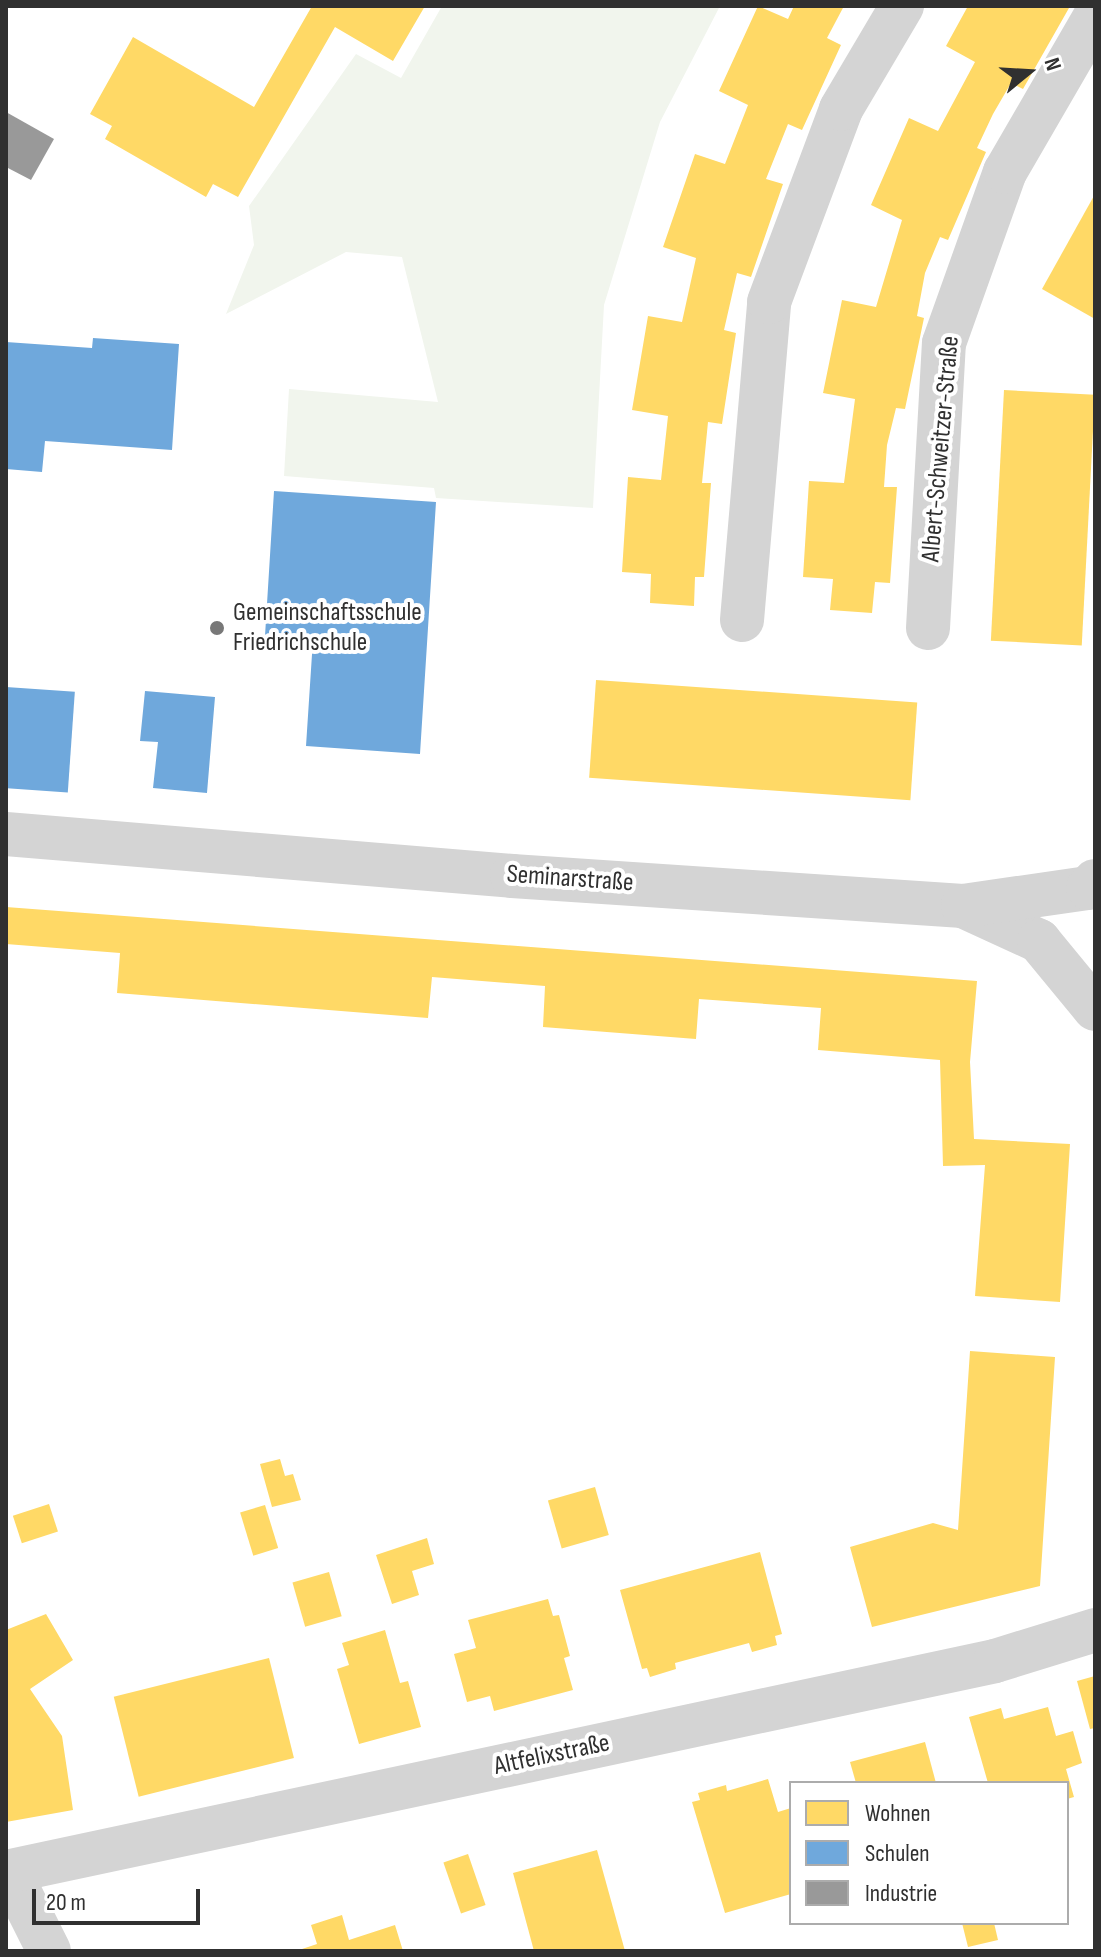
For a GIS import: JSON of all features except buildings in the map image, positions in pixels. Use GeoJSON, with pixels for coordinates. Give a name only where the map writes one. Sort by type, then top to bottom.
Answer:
{"type":"FeatureCollection","features":[{"type":"Feature","properties":{"kind":"street"},"geometry":{"type":"LineString","coordinates":[[742,620],[769,302],[841,109],[902,6]]}},
{"type":"Feature","properties":{"kind":"street","name":"Albert-Schweitzer-Straße"},"geometry":{"type":"LineString","coordinates":[[928,628],[944,343],[1005,172],[1095,17]]}},
{"type":"Feature","properties":{"kind":"street","name":"Seminarstraße"},"geometry":{"type":"LineString","coordinates":[[6,834],[528,877],[963,906],[1039,941],[1095,1009]]}},
{"type":"Feature","properties":{"kind":"street"},"geometry":{"type":"LineString","coordinates":[[963,906],[1088,888],[1095,881]]}},
{"type":"Feature","properties":{"kind":"street","name":"Altfelixstraße"},"geometry":{"type":"LineString","coordinates":[[8,1872],[995,1661],[1095,1630]]}},
{"type":"Feature","properties":{"kind":"street"},"geometry":{"type":"LineString","coordinates":[[8,1872],[49,1951]]}},
{"type":"Feature","properties":{"kind":"shaded area"},"geometry":{"type":"Polygon","coordinates":[[[442,6],[720,6],[660,122],[604,305],[593,508],[436,498],[434,488],[284,476],[289,389],[438,402],[402,257],[346,252],[226,314],[254,245],[249,206],[356,54],[401,78],[442,6]]]}},
{"type":"Feature","properties":{"kind":"place","name":"Gemeinschaftsschule Friedrichschule"},"geometry":{"type":"Point","coordinates":[217,628]}}]}
